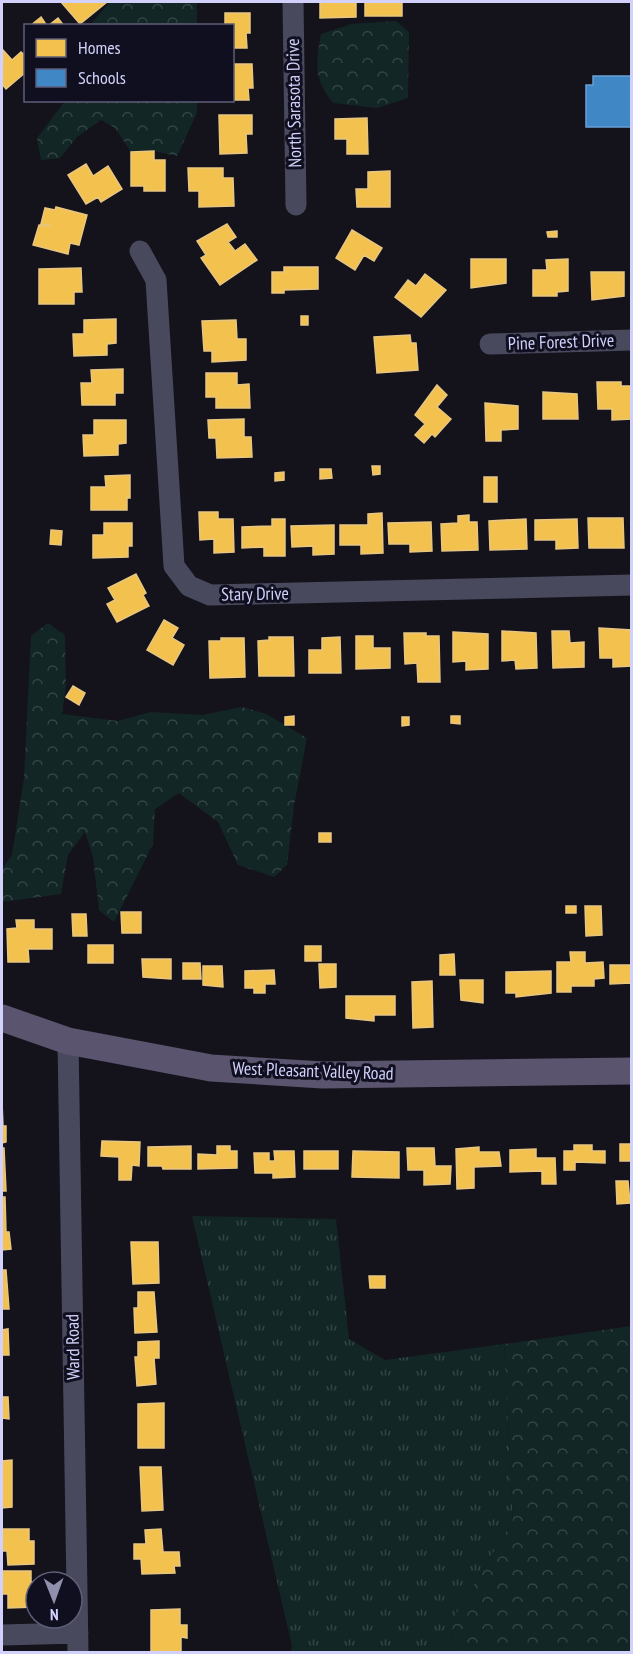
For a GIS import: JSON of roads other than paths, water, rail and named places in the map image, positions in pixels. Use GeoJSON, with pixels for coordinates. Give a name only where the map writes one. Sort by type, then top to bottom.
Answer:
{"type":"FeatureCollection","features":[{"type":"Feature","properties":{"kind":"main road","name":"West Pleasant Valley Road"},"geometry":{"type":"LineString","coordinates":[[2,1018],[68,1041],[211,1068],[323,1075],[632,1071]]}},
{"type":"Feature","properties":{"kind":"street","name":"North Sarasota Drive"},"geometry":{"type":"LineString","coordinates":[[293,2],[296,205]]}},
{"type":"Feature","properties":{"kind":"street","name":"Stary Drive"},"geometry":{"type":"LineString","coordinates":[[140,251],[156,280],[174,566],[189,586],[210,595],[632,585]]}},
{"type":"Feature","properties":{"kind":"street","name":"Pine Forest Drive"},"geometry":{"type":"LineString","coordinates":[[490,344],[632,340]]}},
{"type":"Feature","properties":{"kind":"street","name":"Ward Road"},"geometry":{"type":"LineString","coordinates":[[68,1041],[78,1643]]}},
{"type":"Feature","properties":{"kind":"street"},"geometry":{"type":"LineString","coordinates":[[2,1635],[78,1643]]}}]}
